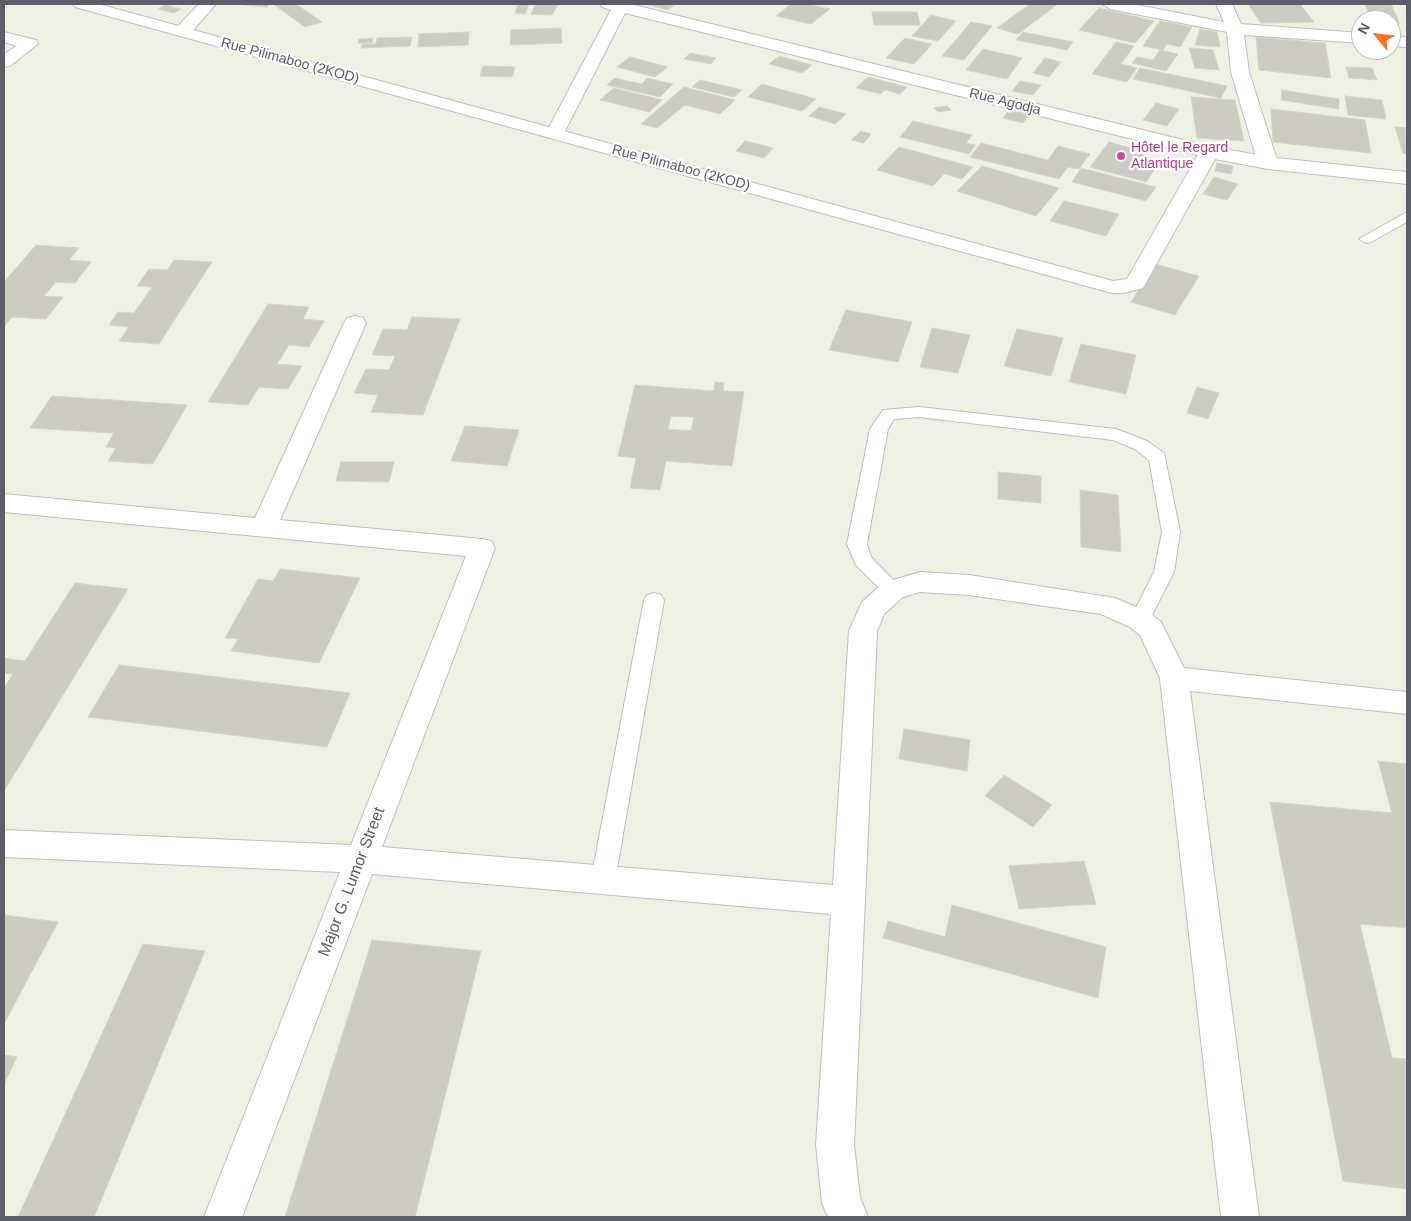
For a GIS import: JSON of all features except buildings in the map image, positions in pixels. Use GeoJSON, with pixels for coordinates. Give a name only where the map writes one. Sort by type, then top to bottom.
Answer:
{"type":"FeatureCollection","features":[{"type":"Feature","properties":{"kind":"street","name":"Rue Pilimaboo (2KOD)"},"geometry":{"type":"LineString","coordinates":[[82,4],[1112,287],[1124,287],[1135,283],[1209,152]]}},
{"type":"Feature","properties":{"kind":"street"},"geometry":{"type":"LineString","coordinates":[[183,31],[208,4]]}},
{"type":"Feature","properties":{"kind":"street"},"geometry":{"type":"LineString","coordinates":[[1110,4],[1235,29],[1351,37]]}},
{"type":"Feature","properties":{"kind":"street"},"geometry":{"type":"LineString","coordinates":[[1224,4],[1235,29],[1240,72],[1268,163]]}},
{"type":"Feature","properties":{"kind":"street"},"geometry":{"type":"LineString","coordinates":[[555,133],[617,5]]}},
{"type":"Feature","properties":{"kind":"street","name":"Rue Agodja"},"geometry":{"type":"LineString","coordinates":[[617,5],[1209,152],[1268,163],[1407,178]]}},
{"type":"Feature","properties":{"kind":"street"},"geometry":{"type":"LineString","coordinates":[[4,37],[30,44],[4,62]]}},
{"type":"Feature","properties":{"kind":"street"},"geometry":{"type":"LineString","coordinates":[[4,503],[264,527],[356,323]]}},
{"type":"Feature","properties":{"kind":"street","name":"Major G. Lumor Street"},"geometry":{"type":"LineString","coordinates":[[223,1217],[482,548],[264,527]]}},
{"type":"Feature","properties":{"kind":"street"},"geometry":{"type":"LineString","coordinates":[[849,1217],[841,1203],[835,1145],[862,631],[872,609],[893,590],[920,582],[969,585],[1105,605],[1140,620],[1151,629],[1174,678],[1240,1217]]}},
{"type":"Feature","properties":{"kind":"street"},"geometry":{"type":"LineString","coordinates":[[1174,678],[1376,698],[1407,703]]}},
{"type":"Feature","properties":{"kind":"street"},"geometry":{"type":"LineString","coordinates":[[4,843],[361,859],[848,901]]}},
{"type":"Feature","properties":{"kind":"lane"},"geometry":{"type":"LineString","coordinates":[[1366,240],[1407,216]]}},
{"type":"Feature","properties":{"kind":"lane"},"geometry":{"type":"LineString","coordinates":[[893,590],[863,560],[857,544],[879,429],[889,414],[919,412],[1086,431],[1116,435],[1141,445],[1158,457],[1171,532],[1164,572],[1140,620]]}},
{"type":"Feature","properties":{"kind":"lane"},"geometry":{"type":"LineString","coordinates":[[603,880],[654,600]]}},
{"type":"Feature","properties":{"kind":"place","name":"Hôtel le Regard Atlantique"},"geometry":{"type":"Point","coordinates":[1121,156]}}]}
